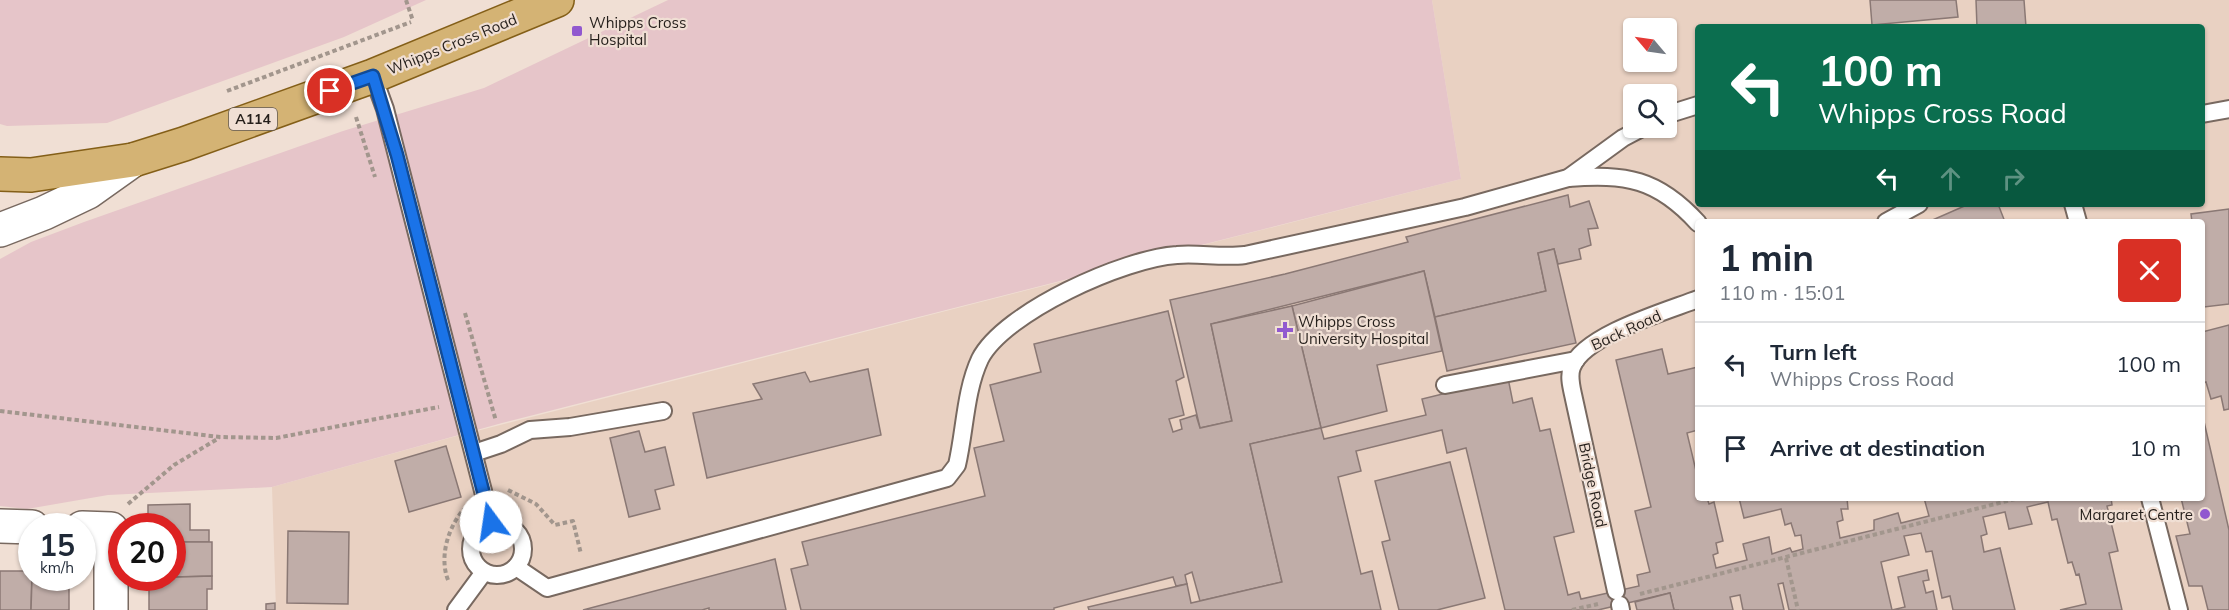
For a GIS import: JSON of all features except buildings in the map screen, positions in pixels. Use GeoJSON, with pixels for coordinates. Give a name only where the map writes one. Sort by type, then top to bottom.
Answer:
{"type":"FeatureCollection","features":[{"type":"Feature","properties":{"kind":"main road","name":"Whipps Cross Road"},"geometry":{"type":"LineString","coordinates":[[0,174],[31,175],[133,160],[373,76],[557,0]]}},
{"type":"Feature","properties":{"kind":"street"},"geometry":{"type":"LineString","coordinates":[[0,230],[44,213],[88,192],[133,160]]}},
{"type":"Feature","properties":{"kind":"street"},"geometry":{"type":"LineString","coordinates":[[0,526],[18,527]]}},
{"type":"Feature","properties":{"kind":"street"},"geometry":{"type":"LineString","coordinates":[[97,529],[111,610]]}},
{"type":"Feature","properties":{"kind":"lane"},"geometry":{"type":"LineString","coordinates":[[373,76],[385,109],[491,522]]}},
{"type":"Feature","properties":{"kind":"lane"},"geometry":{"type":"LineString","coordinates":[[1677,112],[1695,106]]}},
{"type":"Feature","properties":{"kind":"lane"},"geometry":{"type":"LineString","coordinates":[[2205,113],[2229,109]]}},
{"type":"Feature","properties":{"kind":"lane"},"geometry":{"type":"LineString","coordinates":[[1568,178],[1623,138]]}},
{"type":"Feature","properties":{"kind":"lane"},"geometry":{"type":"LineString","coordinates":[[516,567],[547,588],[947,478],[957,465],[975,372],[981,357],[995,338],[1014,321],[1045,302],[1087,283],[1149,260],[1176,255],[1224,257],[1245,255],[1465,207],[1568,178],[1606,176],[1644,183],[1669,196],[1695,220]]}},
{"type":"Feature","properties":{"kind":"lane"},"geometry":{"type":"LineString","coordinates":[[1892,219],[1914,207]]}},
{"type":"Feature","properties":{"kind":"lane","name":"Back Road"},"geometry":{"type":"LineString","coordinates":[[1570,379],[1576,360],[1584,350],[1599,339],[1695,300]]}},
{"type":"Feature","properties":{"kind":"lane"},"geometry":{"type":"LineString","coordinates":[[1445,385],[1576,360]]}},
{"type":"Feature","properties":{"kind":"lane","name":"Bridge Road"},"geometry":{"type":"LineString","coordinates":[[1570,379],[1615,602]]}},
{"type":"Feature","properties":{"kind":"lane"},"geometry":{"type":"LineString","coordinates":[[474,453],[501,444],[530,430],[570,427],[663,411]]}},
{"type":"Feature","properties":{"kind":"lane"},"geometry":{"type":"LineString","coordinates":[[2151,501],[2179,610]]}},
{"type":"Feature","properties":{"kind":"lane"},"geometry":{"type":"LineString","coordinates":[[491,522],[510,525],[519,534],[524,551],[516,567],[504,574],[495,575],[484,572],[472,558],[471,542],[475,532],[491,522]]}},
{"type":"Feature","properties":{"kind":"lane"},"geometry":{"type":"LineString","coordinates":[[459,608],[484,572]]}},
{"type":"Feature","properties":{"kind":"path"},"geometry":{"type":"LineString","coordinates":[[406,0],[413,21]]}},
{"type":"Feature","properties":{"kind":"path"},"geometry":{"type":"LineString","coordinates":[[226,91],[424,17]]}},
{"type":"Feature","properties":{"kind":"path"},"geometry":{"type":"LineString","coordinates":[[464,308],[501,444]]}},
{"type":"Feature","properties":{"kind":"path"},"geometry":{"type":"LineString","coordinates":[[0,411],[220,437],[276,438],[444,406]]}},
{"type":"Feature","properties":{"kind":"path"},"geometry":{"type":"LineString","coordinates":[[97,529],[174,465],[220,437]]}},
{"type":"Feature","properties":{"kind":"path"},"geometry":{"type":"LineString","coordinates":[[502,487],[536,504],[555,525],[573,521],[581,558],[603,556],[607,572]]}},
{"type":"Feature","properties":{"kind":"path"},"geometry":{"type":"LineString","coordinates":[[1638,594],[2007,501]]}},
{"type":"Feature","properties":{"kind":"path"},"geometry":{"type":"LineString","coordinates":[[1786,558],[1798,610]]}},
{"type":"Feature","properties":{"kind":"path"},"geometry":{"type":"LineString","coordinates":[[1572,610],[1615,602]]}},
{"type":"Feature","properties":{"kind":"shaded area"},"geometry":{"type":"Polygon","coordinates":[[[0,0],[426,0],[344,37],[107,123],[7,126],[0,124],[0,0]]]}},
{"type":"Feature","properties":{"kind":"shaded area"},"geometry":{"type":"Polygon","coordinates":[[[668,0],[1432,0],[1461,179],[502,423],[272,487],[108,495],[27,509],[0,506],[0,259],[31,242],[84,222],[343,131],[484,88],[668,0]]]}},
{"type":"Feature","properties":{"kind":"shaded area","name":"Whipps Cross University Hospital"},"geometry":{"type":"Polygon","coordinates":[[[1432,0],[2229,0],[2229,610],[276,610],[272,487],[449,438],[1461,179],[1432,0]]]}},
{"type":"Feature","properties":{"kind":"place","name":"Whipps Cross Hospital"},"geometry":{"type":"Point","coordinates":[577,31]}},
{"type":"Feature","properties":{"kind":"place","name":"Whipps Cross University Hospital"},"geometry":{"type":"Point","coordinates":[1285,330]}},
{"type":"Feature","properties":{"kind":"place","name":"Margaret Centre"},"geometry":{"type":"Point","coordinates":[2205,514]}},
{"type":"Feature","properties":{"kind":"route"},"geometry":{"type":"LineString","coordinates":[[330,91],[373,76],[385,109],[491,522]]}}]}
